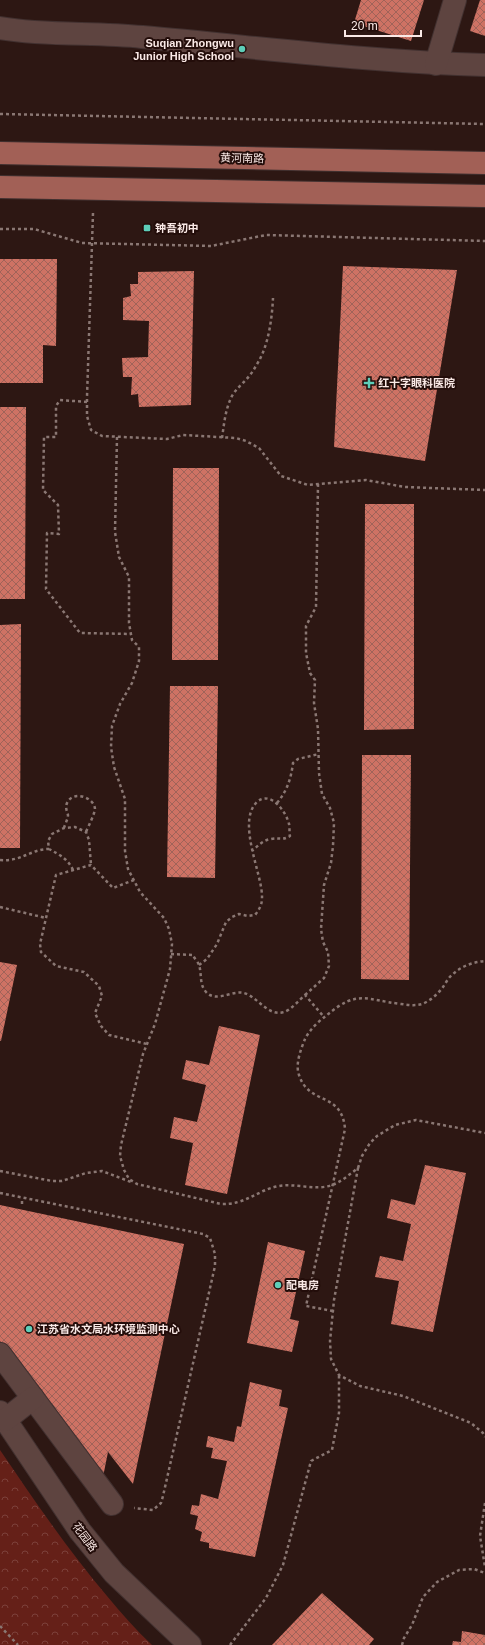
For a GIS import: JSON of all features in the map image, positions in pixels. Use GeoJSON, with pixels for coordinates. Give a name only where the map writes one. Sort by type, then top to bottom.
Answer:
{"type":"FeatureCollection","features":[{"type":"Feature","properties":{"kind":"main road","name":"黄河南路"},"geometry":{"type":"LineString","coordinates":[[0,153],[485,163]]}},
{"type":"Feature","properties":{"kind":"main road"},"geometry":{"type":"LineString","coordinates":[[0,187],[485,196]]}},
{"type":"Feature","properties":{"kind":"street"},"geometry":{"type":"LineString","coordinates":[[436,64],[455,0]]}},
{"type":"Feature","properties":{"kind":"street"},"geometry":{"type":"LineString","coordinates":[[0,28],[44,33],[128,35],[436,64],[485,65]]}},
{"type":"Feature","properties":{"kind":"street"},"geometry":{"type":"LineString","coordinates":[[3,1365],[33,1398],[112,1504]]}},
{"type":"Feature","properties":{"kind":"street"},"geometry":{"type":"LineString","coordinates":[[3,1416],[33,1398]]}},
{"type":"Feature","properties":{"kind":"street","name":"花园路"},"geometry":{"type":"LineString","coordinates":[[3,1416],[80,1531],[114,1573],[190,1645]]}},
{"type":"Feature","properties":{"kind":"path"},"geometry":{"type":"LineString","coordinates":[[0,114],[485,124]]}},
{"type":"Feature","properties":{"kind":"path"},"geometry":{"type":"LineString","coordinates":[[92,188],[93,243],[87,402],[87,416],[91,430],[102,436],[117,437],[167,439],[183,435],[236,438],[246,441],[259,448],[281,476],[308,485],[366,480],[406,487],[485,490]]}},
{"type":"Feature","properties":{"kind":"path"},"geometry":{"type":"LineString","coordinates":[[0,229],[34,229],[82,242],[93,243],[211,246],[266,235],[485,241]]}},
{"type":"Feature","properties":{"kind":"path"},"geometry":{"type":"LineString","coordinates":[[222,438],[226,414],[231,398],[237,388],[250,374],[260,358],[265,344],[272,312],[273,298]]}},
{"type":"Feature","properties":{"kind":"path"},"geometry":{"type":"LineString","coordinates":[[87,402],[60,400],[56,406],[56,437],[44,437],[43,490],[58,505],[58,534],[47,533],[46,589],[80,633],[131,634]]}},
{"type":"Feature","properties":{"kind":"path"},"geometry":{"type":"LineString","coordinates":[[117,437],[114,532],[119,557],[129,577],[129,623],[132,640],[138,648],[139,661],[132,683],[120,704],[112,726],[111,747],[114,767],[125,799],[125,851],[128,869],[140,892],[164,918],[169,929],[172,944],[170,969],[166,988],[156,1024],[143,1054],[123,1130],[120,1156],[129,1179],[137,1184]]}},
{"type":"Feature","properties":{"kind":"path"},"geometry":{"type":"LineString","coordinates":[[171,954],[192,955],[199,965],[200,979],[206,992],[218,997],[239,992],[248,994],[272,1012],[284,1012],[324,978],[329,966],[328,952],[323,942],[321,929],[324,885],[331,863],[334,823],[330,808],[322,794],[318,729],[314,703],[315,680],[310,674],[306,653],[306,626],[316,607],[318,484]]}},
{"type":"Feature","properties":{"kind":"path"},"geometry":{"type":"LineString","coordinates":[[277,803],[285,793],[291,778],[293,763],[298,759],[319,754]]}},
{"type":"Feature","properties":{"kind":"path"},"geometry":{"type":"LineString","coordinates":[[64,828],[68,816],[66,810],[68,802],[72,797],[86,797],[93,803],[95,808],[95,813],[90,820],[86,832],[89,840],[91,865],[114,888],[134,880]]}},
{"type":"Feature","properties":{"kind":"path"},"geometry":{"type":"LineString","coordinates":[[199,965],[207,959],[218,944],[226,922],[239,914],[248,916],[255,915],[260,908],[262,887],[252,851],[249,824],[251,811],[256,802],[262,799],[270,798],[277,803],[286,815],[289,824],[290,836],[284,840],[270,839],[262,842],[252,851]]}},
{"type":"Feature","properties":{"kind":"path"},"geometry":{"type":"LineString","coordinates":[[49,849],[48,841],[52,834],[64,828],[75,827],[86,832]]}},
{"type":"Feature","properties":{"kind":"path"},"geometry":{"type":"LineString","coordinates":[[0,860],[16,860],[28,856],[38,849],[49,849],[66,859],[73,870]]}},
{"type":"Feature","properties":{"kind":"path"},"geometry":{"type":"LineString","coordinates":[[91,865],[56,875],[40,944],[41,952],[56,966],[84,972],[99,986],[102,996],[95,1014],[101,1026],[109,1035],[147,1044]]}},
{"type":"Feature","properties":{"kind":"path"},"geometry":{"type":"LineString","coordinates":[[0,907],[46,918]]}},
{"type":"Feature","properties":{"kind":"path"},"geometry":{"type":"LineString","coordinates":[[333,1312],[306,1306],[344,1129],[344,1118],[339,1108],[327,1100],[313,1095],[306,1087],[299,1074],[299,1060],[307,1035],[324,1017],[340,1004],[351,1000],[364,998],[409,1005],[422,1004],[434,997],[443,988],[451,975],[475,962],[485,961]]}},
{"type":"Feature","properties":{"kind":"path"},"geometry":{"type":"LineString","coordinates":[[305,995],[324,1017]]}},
{"type":"Feature","properties":{"kind":"path"},"geometry":{"type":"LineString","coordinates":[[230,1645],[266,1598],[283,1565],[311,1461],[332,1450],[339,1413],[339,1375],[331,1359],[330,1342],[333,1312],[358,1168],[362,1156],[370,1143],[377,1136],[395,1125],[416,1120],[485,1133]]}},
{"type":"Feature","properties":{"kind":"path"},"geometry":{"type":"LineString","coordinates":[[0,1171],[52,1181],[62,1181],[86,1173],[102,1171],[137,1184],[230,1205],[249,1199],[268,1189],[281,1186],[331,1186],[358,1168]]}},
{"type":"Feature","properties":{"kind":"path"},"geometry":{"type":"LineString","coordinates":[[0,1193],[203,1234],[210,1238],[216,1254],[215,1266],[161,1503],[154,1510],[112,1504]]}},
{"type":"Feature","properties":{"kind":"path"},"geometry":{"type":"LineString","coordinates":[[22,1198],[22,1204]]}},
{"type":"Feature","properties":{"kind":"path"},"geometry":{"type":"LineString","coordinates":[[339,1375],[360,1386],[403,1396],[472,1423],[483,1433],[485,1437]]}},
{"type":"Feature","properties":{"kind":"path"},"geometry":{"type":"LineString","coordinates":[[485,1503],[480,1536],[485,1567]]}},
{"type":"Feature","properties":{"kind":"path"},"geometry":{"type":"LineString","coordinates":[[402,1645],[423,1597],[437,1582],[459,1570],[474,1569],[485,1573]]}},
{"type":"Feature","properties":{"kind":"path"},"geometry":{"type":"LineString","coordinates":[[0,1626],[18,1645]]}},
{"type":"Feature","properties":{"kind":"green space"},"geometry":{"type":"Polygon","coordinates":[[[0,1450],[65,1543],[93,1579],[123,1615],[152,1645],[0,1645],[0,1450]]]}},
{"type":"Feature","properties":{"kind":"building"},"geometry":{"type":"Polygon","coordinates":[[[361,0],[424,0],[411,41],[354,23],[361,0]]]}},
{"type":"Feature","properties":{"kind":"building"},"geometry":{"type":"Polygon","coordinates":[[[480,0],[485,0],[485,36],[470,31],[480,0]]]}},
{"type":"Feature","properties":{"kind":"building"},"geometry":{"type":"Polygon","coordinates":[[[0,259],[57,259],[56,346],[43,345],[43,383],[0,383],[0,259]]]}},
{"type":"Feature","properties":{"kind":"building"},"geometry":{"type":"Polygon","coordinates":[[[343,266],[457,270],[425,461],[334,447],[343,266]]]}},
{"type":"Feature","properties":{"kind":"building"},"geometry":{"type":"Polygon","coordinates":[[[194,271],[191,405],[139,407],[138,394],[131,395],[132,377],[123,377],[122,358],[148,357],[149,321],[123,320],[123,298],[131,296],[130,284],[138,284],[138,272],[194,271]]]}},
{"type":"Feature","properties":{"kind":"building"},"geometry":{"type":"Polygon","coordinates":[[[0,407],[26,407],[25,599],[0,599],[0,407]]]}},
{"type":"Feature","properties":{"kind":"building"},"geometry":{"type":"Polygon","coordinates":[[[173,468],[219,468],[218,660],[172,660],[173,468]]]}},
{"type":"Feature","properties":{"kind":"building"},"geometry":{"type":"Polygon","coordinates":[[[365,504],[414,504],[414,729],[364,730],[365,504]]]}},
{"type":"Feature","properties":{"kind":"building"},"geometry":{"type":"Polygon","coordinates":[[[21,624],[20,848],[0,848],[0,625],[21,624]]]}},
{"type":"Feature","properties":{"kind":"building"},"geometry":{"type":"Polygon","coordinates":[[[170,686],[218,686],[215,878],[167,877],[170,686]]]}},
{"type":"Feature","properties":{"kind":"building"},"geometry":{"type":"Polygon","coordinates":[[[362,755],[411,755],[409,980],[361,979],[362,755]]]}},
{"type":"Feature","properties":{"kind":"building"},"geometry":{"type":"Polygon","coordinates":[[[0,962],[17,965],[1,1041],[0,1041],[0,962]]]}},
{"type":"Feature","properties":{"kind":"building"},"geometry":{"type":"Polygon","coordinates":[[[219,1026],[260,1035],[227,1194],[185,1185],[193,1143],[170,1138],[174,1117],[197,1122],[206,1085],[182,1079],[186,1060],[209,1065],[219,1026]]]}},
{"type":"Feature","properties":{"kind":"building"},"geometry":{"type":"Polygon","coordinates":[[[425,1165],[466,1173],[433,1332],[391,1324],[399,1281],[375,1277],[380,1256],[403,1261],[411,1224],[387,1218],[391,1199],[415,1205],[425,1165]]]}},
{"type":"Feature","properties":{"kind":"building"},"geometry":{"type":"Polygon","coordinates":[[[0,1205],[184,1244],[133,1484],[108,1452],[103,1477],[0,1341],[0,1205]]]}},
{"type":"Feature","properties":{"kind":"building","name":"配电房"},"geometry":{"type":"Polygon","coordinates":[[[268,1242],[305,1251],[290,1319],[299,1321],[292,1352],[247,1343],[268,1242]]]}},
{"type":"Feature","properties":{"kind":"building"},"geometry":{"type":"Polygon","coordinates":[[[250,1382],[282,1390],[279,1406],[288,1408],[255,1557],[209,1548],[209,1543],[200,1541],[202,1532],[195,1529],[198,1516],[190,1514],[192,1505],[199,1506],[201,1494],[218,1499],[227,1461],[211,1458],[213,1448],[206,1447],[208,1436],[234,1442],[237,1426],[241,1427],[250,1382]]]}},
{"type":"Feature","properties":{"kind":"building"},"geometry":{"type":"Polygon","coordinates":[[[322,1593],[374,1639],[369,1645],[272,1645],[322,1593]]]}},
{"type":"Feature","properties":{"kind":"building"},"geometry":{"type":"Polygon","coordinates":[[[462,1631],[485,1635],[485,1645],[452,1645],[453,1641],[461,1642],[462,1631]]]}},
{"type":"Feature","properties":{"kind":"place","name":"Suqian Zhongwu Junior High School"},"geometry":{"type":"Point","coordinates":[242,49]}},
{"type":"Feature","properties":{"kind":"place","name":"钟吾初中"},"geometry":{"type":"Point","coordinates":[147,228]}},
{"type":"Feature","properties":{"kind":"place","name":"红十字眼科医院"},"geometry":{"type":"Point","coordinates":[369,383]}},
{"type":"Feature","properties":{"kind":"place","name":"配电房"},"geometry":{"type":"Point","coordinates":[278,1285]}},
{"type":"Feature","properties":{"kind":"place","name":"江苏省水文局水环境监测中心"},"geometry":{"type":"Point","coordinates":[29,1329]}}]}
